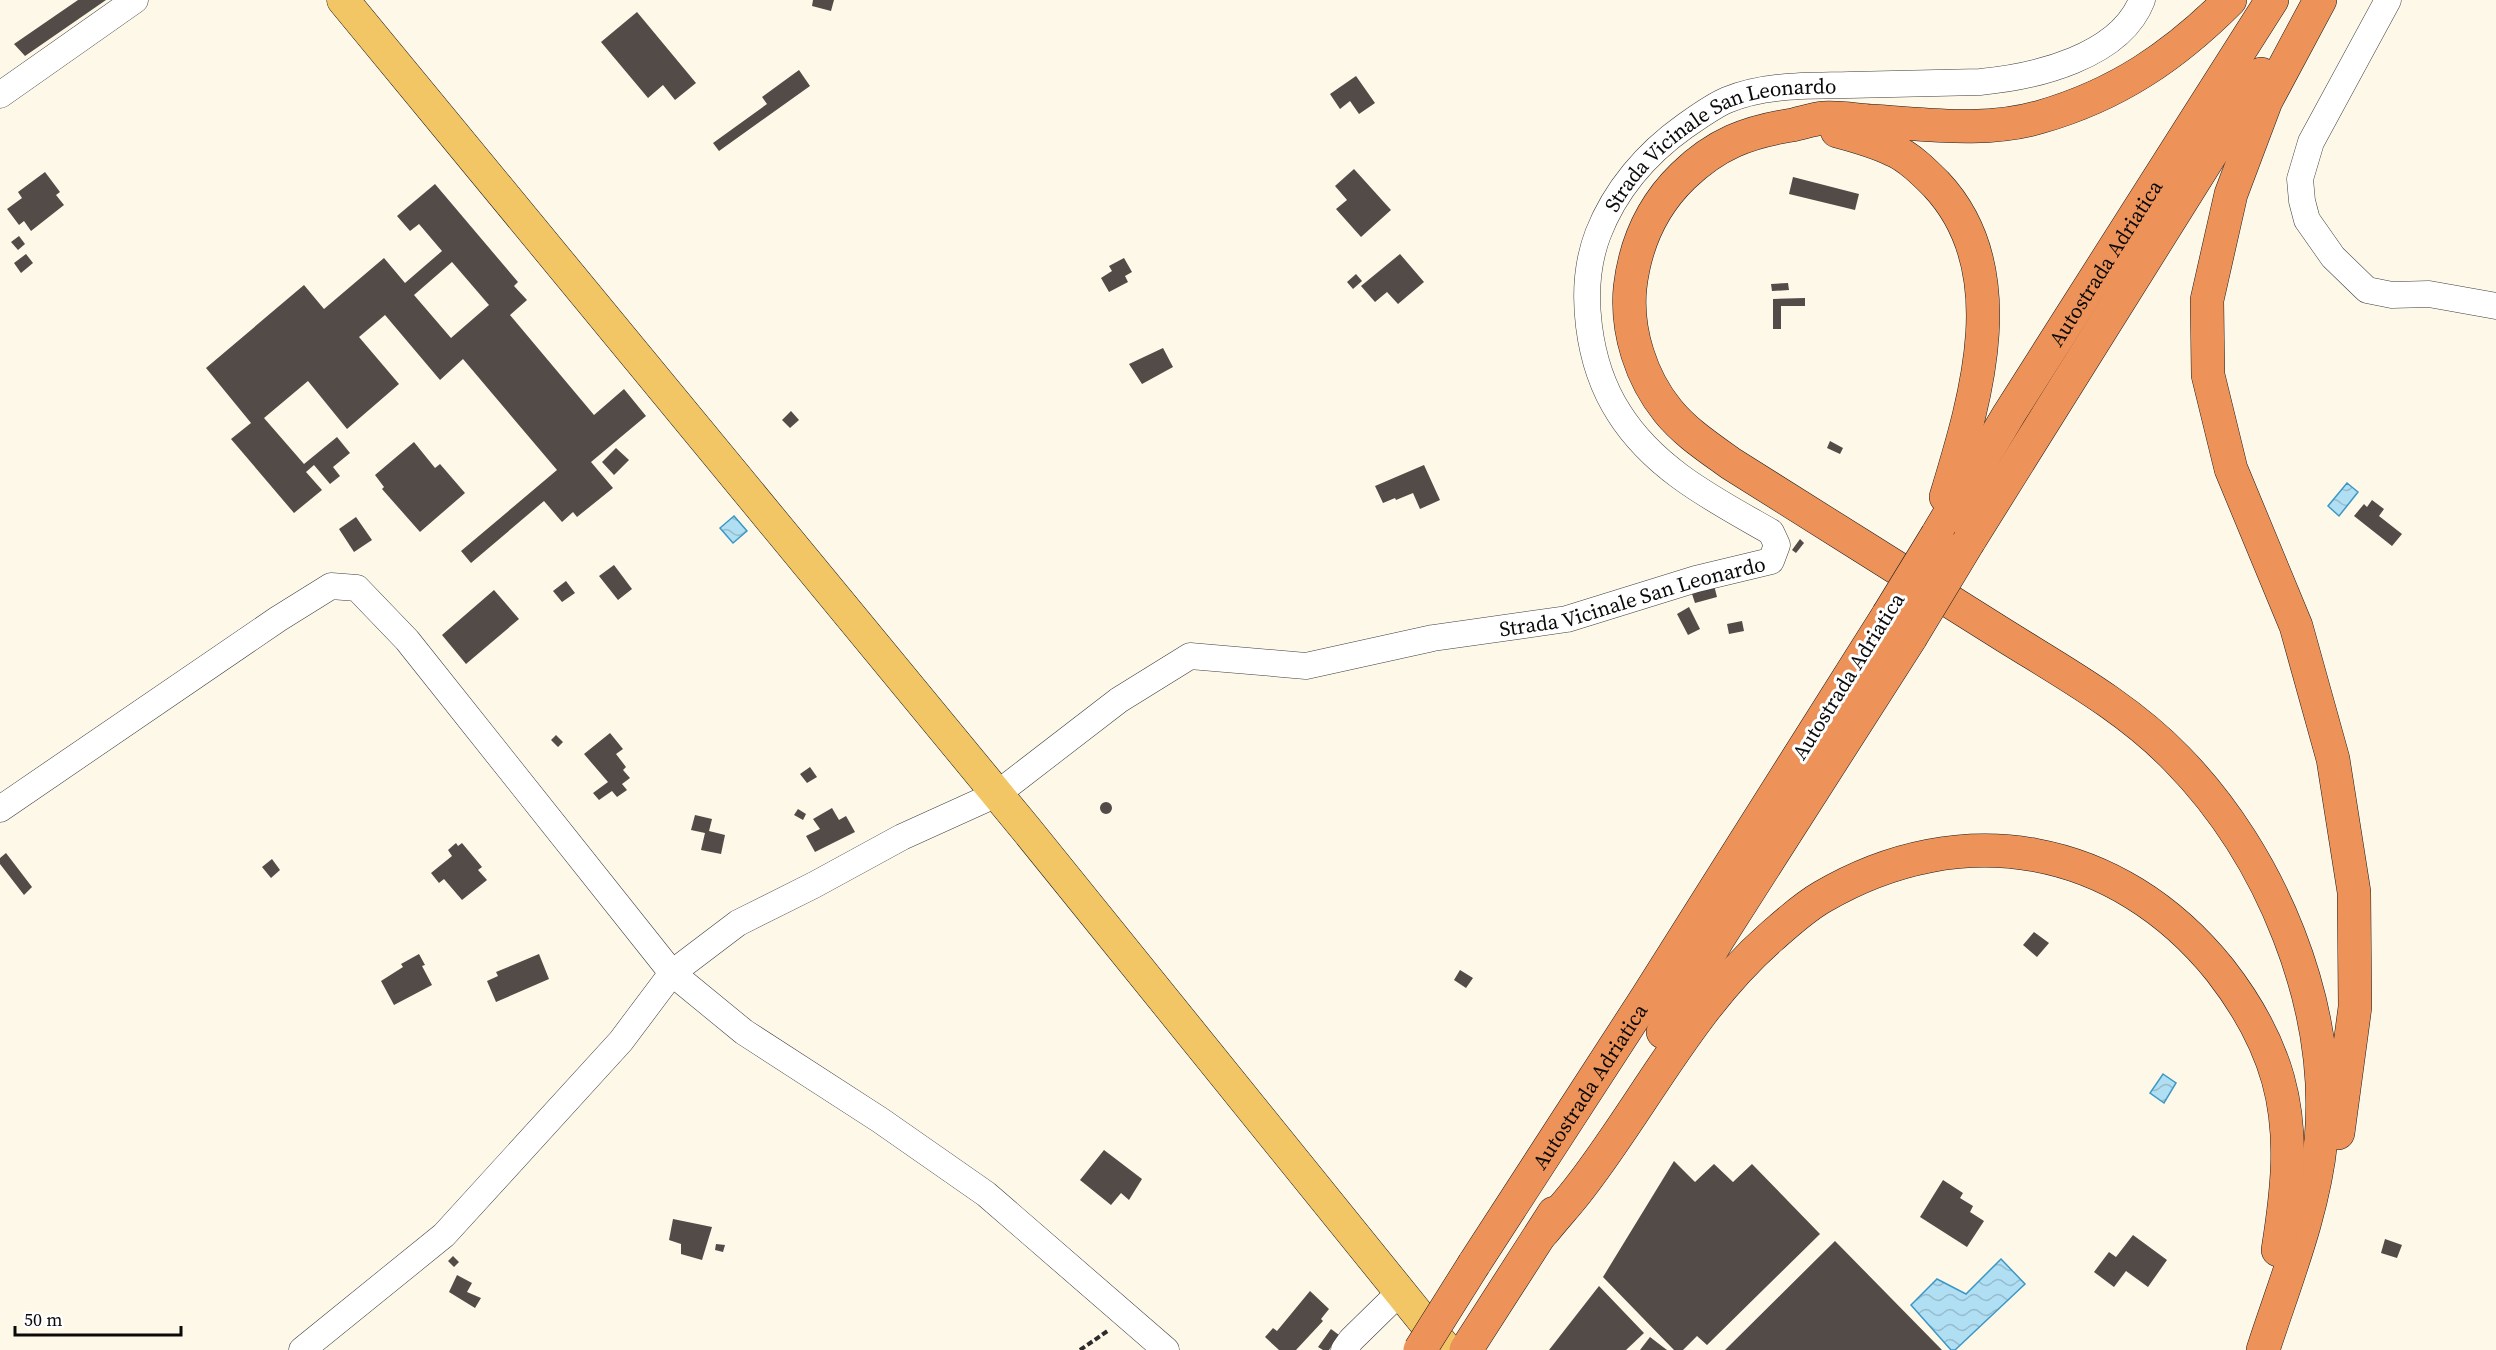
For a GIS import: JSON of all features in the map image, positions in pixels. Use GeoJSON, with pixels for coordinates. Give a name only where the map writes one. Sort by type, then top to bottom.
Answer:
{"type":"FeatureCollection","features":[{"type":"Feature","properties":{"kind":"highway"},"geometry":{"type":"LineString","coordinates":[[2230,0],[2163,60],[2120,86],[2076,106],[2037,118],[1998,125],[1962,126],[1825,118],[1756,132],[1716,149],[1670,189],[1652,213],[1639,239],[1632,268],[1629,297],[1630,322],[1642,365],[1668,411],[1698,440],[2104,698],[2176,758],[2208,794],[2238,834],[2278,907],[2296,955],[2310,1006],[2320,1084],[2321,1138],[2310,1202],[2263,1350]]}},
{"type":"Feature","properties":{"kind":"highway","name":"Autostrada Adriatica"},"geometry":{"type":"LineString","coordinates":[[1466,1350],[1543,1232],[1718,939],[1899,626],[1937,535],[2009,414],[2272,0]]}},
{"type":"Feature","properties":{"kind":"highway","name":"Autostrada Adriatica"},"geometry":{"type":"LineString","coordinates":[[1420,1350],[1647,997],[1899,626],[1969,541],[2194,179],[2309,0]]}},
{"type":"Feature","properties":{"kind":"highway"},"geometry":{"type":"LineString","coordinates":[[2263,1350],[2313,1233],[2329,1178],[2355,1007],[2355,892],[2333,759],[2296,626],[2231,469],[2208,375],[2206,300],[2235,183],[2266,101],[2320,0]]}},
{"type":"Feature","properties":{"kind":"highway"},"geometry":{"type":"LineString","coordinates":[[1790,125],[1836,131],[1864,138],[1895,151],[1925,173],[1951,201],[1966,227],[1976,252],[1982,284],[1982,347],[1976,383],[1937,535]]}},
{"type":"Feature","properties":{"kind":"highway"},"geometry":{"type":"LineString","coordinates":[[1543,1232],[1581,1185],[1699,1014],[1743,961],[1792,917],[1822,897],[1882,868],[1912,858],[1949,852],[1987,850],[2047,857],[2105,877],[2142,897],[2175,922],[2207,954],[2231,985],[2266,1046],[2278,1079],[2286,1118],[2289,1157],[2284,1210],[2263,1350]]}},
{"type":"Feature","properties":{"kind":"main road"},"geometry":{"type":"LineString","coordinates":[[343,0],[997,794],[1447,1350]]}},
{"type":"Feature","properties":{"kind":"street"},"geometry":{"type":"LineString","coordinates":[[0,95],[135,0]]}},
{"type":"Feature","properties":{"kind":"street","name":"Strada Vicinale San Leonardo"},"geometry":{"type":"LineString","coordinates":[[997,794],[1119,700],[1190,656],[1306,666],[1432,638],[1567,619],[1696,579],[1771,561],[1777,545],[1771,532],[1692,487],[1666,466],[1619,414],[1600,378],[1588,328],[1589,275],[1597,236],[1615,199],[1638,168],[1666,140],[1727,100],[1761,90],[1797,86],[1980,82],[2010,79],[2067,63],[2093,51],[2126,25],[2139,9],[2142,0]]}},
{"type":"Feature","properties":{"kind":"street"},"geometry":{"type":"LineString","coordinates":[[2388,0],[2311,142],[2300,179],[2307,220],[2333,257],[2367,290],[2392,295],[2429,294],[2496,306]]}},
{"type":"Feature","properties":{"kind":"street"},"geometry":{"type":"LineString","coordinates":[[0,809],[287,613],[331,586],[357,588],[407,640],[672,973],[744,1032],[880,1120],[986,1194],[1166,1350]]}},
{"type":"Feature","properties":{"kind":"street"},"geometry":{"type":"LineString","coordinates":[[302,1350],[444,1235],[621,1041],[672,973],[738,923],[902,837],[997,794]]}},
{"type":"Feature","properties":{"kind":"street"},"geometry":{"type":"LineString","coordinates":[[1344,1350],[1351,1340],[1400,1292]]}},
{"type":"Feature","properties":{"kind":"path"},"geometry":{"type":"LineString","coordinates":[[1080,1350],[1129,1316]]}},
{"type":"Feature","properties":{"kind":"water"},"geometry":{"type":"Polygon","coordinates":[[[2347,483],[2358,492],[2339,516],[2328,506],[2347,483]]]}},
{"type":"Feature","properties":{"kind":"water"},"geometry":{"type":"Polygon","coordinates":[[[734,516],[747,531],[733,543],[720,528],[734,516]]]}},
{"type":"Feature","properties":{"kind":"water"},"geometry":{"type":"Polygon","coordinates":[[[2163,1074],[2176,1083],[2164,1103],[2150,1093],[2163,1074]]]}},
{"type":"Feature","properties":{"kind":"water"},"geometry":{"type":"Polygon","coordinates":[[[2001,1259],[2025,1284],[1955,1350],[1951,1350],[1911,1305],[1937,1279],[1966,1294],[2001,1259]]]}},
{"type":"Feature","properties":{"kind":"building"},"geometry":{"type":"Polygon","coordinates":[[[78,0],[106,0],[25,56],[14,44],[78,0]]]}},
{"type":"Feature","properties":{"kind":"building"},"geometry":{"type":"Polygon","coordinates":[[[813,0],[834,0],[831,11],[812,6],[813,0]]]}},
{"type":"Feature","properties":{"kind":"building"},"geometry":{"type":"Polygon","coordinates":[[[637,12],[696,83],[675,100],[663,85],[648,98],[601,42],[637,12]]]}},
{"type":"Feature","properties":{"kind":"building"},"geometry":{"type":"Polygon","coordinates":[[[799,70],[810,86],[719,151],[713,143],[767,104],[762,97],[799,70]]]}},
{"type":"Feature","properties":{"kind":"building"},"geometry":{"type":"Polygon","coordinates":[[[1356,76],[1375,103],[1359,114],[1350,101],[1340,109],[1330,94],[1356,76]]]}},
{"type":"Feature","properties":{"kind":"building"},"geometry":{"type":"Polygon","coordinates":[[[1354,169],[1391,210],[1361,237],[1336,209],[1347,200],[1335,186],[1354,169]]]}},
{"type":"Feature","properties":{"kind":"building"},"geometry":{"type":"Polygon","coordinates":[[[45,172],[60,192],[56,195],[64,205],[31,231],[24,221],[19,225],[7,209],[22,198],[18,192],[45,172]]]}},
{"type":"Feature","properties":{"kind":"building"},"geometry":{"type":"Polygon","coordinates":[[[1793,177],[1859,194],[1855,210],[1789,194],[1793,177]]]}},
{"type":"Feature","properties":{"kind":"building"},"geometry":{"type":"Polygon","coordinates":[[[435,184],[518,282],[514,286],[527,300],[510,315],[594,415],[624,389],[646,416],[591,462],[613,488],[577,517],[573,512],[562,522],[544,501],[471,563],[461,551],[557,470],[463,359],[440,380],[385,315],[359,337],[399,384],[347,429],[308,381],[264,418],[304,464],[337,437],[350,453],[333,467],[340,476],[330,484],[314,465],[306,472],[322,490],[294,513],[231,439],[251,423],[206,368],[304,285],[324,309],[384,258],[405,283],[442,251],[419,224],[410,231],[397,216],[435,184]],[[452,262],[414,295],[451,338],[489,305],[452,262]]]}},
{"type":"Feature","properties":{"kind":"building"},"geometry":{"type":"Polygon","coordinates":[[[19,236],[25,244],[18,250],[11,242],[19,236]]]}},
{"type":"Feature","properties":{"kind":"building"},"geometry":{"type":"Polygon","coordinates":[[[26,254],[33,263],[21,273],[14,263],[26,254]]]}},
{"type":"Feature","properties":{"kind":"building"},"geometry":{"type":"Polygon","coordinates":[[[1400,254],[1424,282],[1398,304],[1387,292],[1375,302],[1361,286],[1400,254]]]}},
{"type":"Feature","properties":{"kind":"building"},"geometry":{"type":"Polygon","coordinates":[[[1124,258],[1132,272],[1125,276],[1128,282],[1109,292],[1101,278],[1112,271],[1109,266],[1124,258]]]}},
{"type":"Feature","properties":{"kind":"building"},"geometry":{"type":"Polygon","coordinates":[[[1356,274],[1362,281],[1353,289],[1347,282],[1356,274]]]}},
{"type":"Feature","properties":{"kind":"building"},"geometry":{"type":"Polygon","coordinates":[[[1788,283],[1789,290],[1772,291],[1771,284],[1788,283]]]}},
{"type":"Feature","properties":{"kind":"building"},"geometry":{"type":"Polygon","coordinates":[[[1805,298],[1805,306],[1781,306],[1781,329],[1773,329],[1773,299],[1805,298]]]}},
{"type":"Feature","properties":{"kind":"building"},"geometry":{"type":"Polygon","coordinates":[[[1163,348],[1173,367],[1142,384],[1129,364],[1163,348]]]}},
{"type":"Feature","properties":{"kind":"building"},"geometry":{"type":"Polygon","coordinates":[[[791,411],[799,420],[790,428],[782,420],[791,411]]]}},
{"type":"Feature","properties":{"kind":"building"},"geometry":{"type":"Polygon","coordinates":[[[1830,441],[1843,448],[1840,454],[1827,448],[1830,441]]]}},
{"type":"Feature","properties":{"kind":"building"},"geometry":{"type":"Polygon","coordinates":[[[414,442],[435,468],[440,464],[465,493],[420,532],[382,489],[384,487],[375,475],[414,442]]]}},
{"type":"Feature","properties":{"kind":"building"},"geometry":{"type":"Polygon","coordinates":[[[616,448],[629,460],[614,475],[602,462],[616,448]]]}},
{"type":"Feature","properties":{"kind":"building"},"geometry":{"type":"Polygon","coordinates":[[[1424,465],[1440,500],[1420,509],[1413,493],[1383,503],[1375,486],[1424,465]]]}},
{"type":"Feature","properties":{"kind":"building"},"geometry":{"type":"Polygon","coordinates":[[[2372,500],[2384,509],[2379,516],[2402,534],[2392,546],[2354,516],[2364,504],[2367,507],[2372,500]]]}},
{"type":"Feature","properties":{"kind":"building"},"geometry":{"type":"Polygon","coordinates":[[[356,517],[372,540],[354,552],[339,529],[356,517]]]}},
{"type":"Feature","properties":{"kind":"building"},"geometry":{"type":"Polygon","coordinates":[[[1800,539],[1804,543],[1796,553],[1792,550],[1800,539]]]}},
{"type":"Feature","properties":{"kind":"building"},"geometry":{"type":"Polygon","coordinates":[[[614,565],[632,589],[618,600],[599,576],[614,565]]]}},
{"type":"Feature","properties":{"kind":"building"},"geometry":{"type":"Polygon","coordinates":[[[566,581],[575,593],[562,602],[553,591],[566,581]]]}},
{"type":"Feature","properties":{"kind":"building"},"geometry":{"type":"Polygon","coordinates":[[[1714,585],[1717,597],[1695,603],[1691,591],[1714,585]]]}},
{"type":"Feature","properties":{"kind":"building"},"geometry":{"type":"Polygon","coordinates":[[[494,590],[519,619],[466,664],[442,635],[494,590]]]}},
{"type":"Feature","properties":{"kind":"building"},"geometry":{"type":"Polygon","coordinates":[[[1689,607],[1700,629],[1688,635],[1677,614],[1689,607]]]}},
{"type":"Feature","properties":{"kind":"building"},"geometry":{"type":"Polygon","coordinates":[[[1742,621],[1744,631],[1729,634],[1727,624],[1742,621]]]}},
{"type":"Feature","properties":{"kind":"building"},"geometry":{"type":"Polygon","coordinates":[[[610,733],[623,749],[616,754],[626,767],[623,770],[630,778],[622,784],[627,790],[617,797],[612,791],[599,800],[593,793],[608,782],[584,754],[610,733]]]}},
{"type":"Feature","properties":{"kind":"building"},"geometry":{"type":"Polygon","coordinates":[[[556,735],[563,742],[558,747],[551,740],[556,735]]]}},
{"type":"Feature","properties":{"kind":"building"},"geometry":{"type":"Polygon","coordinates":[[[810,767],[817,777],[807,783],[800,774],[810,767]]]}},
{"type":"Feature","properties":{"kind":"building"},"geometry":{"type":"Polygon","coordinates":[[[1106,802],[1112,808],[1106,814],[1100,808],[1106,802]]]}},
{"type":"Feature","properties":{"kind":"building"},"geometry":{"type":"Polygon","coordinates":[[[832,808],[839,820],[846,816],[855,832],[815,852],[806,836],[820,829],[813,819],[832,808]]]}},
{"type":"Feature","properties":{"kind":"building"},"geometry":{"type":"Polygon","coordinates":[[[798,809],[806,814],[803,820],[794,815],[798,809]]]}},
{"type":"Feature","properties":{"kind":"building"},"geometry":{"type":"Polygon","coordinates":[[[695,815],[712,819],[709,831],[725,835],[721,854],[701,850],[705,833],[691,830],[695,815]]]}},
{"type":"Feature","properties":{"kind":"building"},"geometry":{"type":"Polygon","coordinates":[[[456,843],[458,846],[462,843],[482,867],[478,870],[487,880],[462,900],[444,879],[439,883],[431,873],[452,856],[448,850],[456,843]]]}},
{"type":"Feature","properties":{"kind":"building"},"geometry":{"type":"Polygon","coordinates":[[[6,853],[32,887],[24,895],[0,864],[0,858],[6,853]]]}},
{"type":"Feature","properties":{"kind":"building"},"geometry":{"type":"Polygon","coordinates":[[[272,859],[280,870],[271,878],[262,867],[272,859]]]}},
{"type":"Feature","properties":{"kind":"building"},"geometry":{"type":"Polygon","coordinates":[[[2034,932],[2049,943],[2037,957],[2023,945],[2034,932]]]}},
{"type":"Feature","properties":{"kind":"building"},"geometry":{"type":"Polygon","coordinates":[[[419,954],[425,965],[422,966],[432,985],[394,1005],[381,981],[403,967],[401,964],[419,954]]]}},
{"type":"Feature","properties":{"kind":"building"},"geometry":{"type":"Polygon","coordinates":[[[539,954],[549,979],[496,1002],[487,981],[498,976],[496,972],[539,954]]]}},
{"type":"Feature","properties":{"kind":"building"},"geometry":{"type":"Polygon","coordinates":[[[1460,970],[1473,978],[1466,988],[1454,980],[1460,970]]]}},
{"type":"Feature","properties":{"kind":"building"},"geometry":{"type":"Polygon","coordinates":[[[1104,1150],[1142,1179],[1129,1200],[1121,1193],[1111,1205],[1080,1180],[1104,1150]]]}},
{"type":"Feature","properties":{"kind":"building"},"geometry":{"type":"Polygon","coordinates":[[[1674,1161],[1695,1182],[1714,1164],[1733,1182],[1752,1164],[1820,1234],[1707,1345],[1697,1336],[1683,1350],[1674,1350],[1603,1277],[1674,1161]]]}},
{"type":"Feature","properties":{"kind":"building"},"geometry":{"type":"Polygon","coordinates":[[[1943,1180],[1963,1193],[1960,1198],[1973,1206],[1970,1212],[1984,1221],[1967,1247],[1920,1217],[1943,1180]]]}},
{"type":"Feature","properties":{"kind":"building"},"geometry":{"type":"Polygon","coordinates":[[[673,1219],[712,1227],[702,1260],[681,1254],[681,1244],[669,1240],[673,1219]]]}},
{"type":"Feature","properties":{"kind":"building"},"geometry":{"type":"Polygon","coordinates":[[[2133,1235],[2167,1260],[2148,1287],[2126,1271],[2114,1287],[2094,1272],[2109,1252],[2116,1257],[2133,1235]]]}},
{"type":"Feature","properties":{"kind":"building"},"geometry":{"type":"Polygon","coordinates":[[[2385,1239],[2402,1245],[2397,1258],[2381,1253],[2385,1239]]]}},
{"type":"Feature","properties":{"kind":"building"},"geometry":{"type":"Polygon","coordinates":[[[1835,1241],[1942,1350],[1725,1350],[1835,1241]]]}},
{"type":"Feature","properties":{"kind":"building"},"geometry":{"type":"Polygon","coordinates":[[[716,1244],[725,1245],[723,1252],[715,1250],[716,1244]]]}},
{"type":"Feature","properties":{"kind":"building"},"geometry":{"type":"Polygon","coordinates":[[[453,1256],[459,1262],[454,1267],[448,1261],[453,1256]]]}},
{"type":"Feature","properties":{"kind":"building"},"geometry":{"type":"Polygon","coordinates":[[[457,1275],[472,1283],[467,1292],[481,1298],[475,1308],[449,1292],[457,1275]]]}},
{"type":"Feature","properties":{"kind":"building"},"geometry":{"type":"Polygon","coordinates":[[[1599,1286],[1644,1333],[1626,1350],[1549,1350],[1599,1286]]]}},
{"type":"Feature","properties":{"kind":"building"},"geometry":{"type":"Polygon","coordinates":[[[1310,1291],[1329,1309],[1321,1319],[1323,1321],[1296,1350],[1279,1350],[1265,1337],[1273,1328],[1277,1331],[1310,1291]]]}},
{"type":"Feature","properties":{"kind":"building"},"geometry":{"type":"Polygon","coordinates":[[[1331,1329],[1339,1335],[1329,1350],[1323,1350],[1318,1347],[1331,1329]]]}},
{"type":"Feature","properties":{"kind":"building"},"geometry":{"type":"Polygon","coordinates":[[[1650,1337],[1663,1347],[1667,1350],[1640,1350],[1650,1337]]]}}]}
